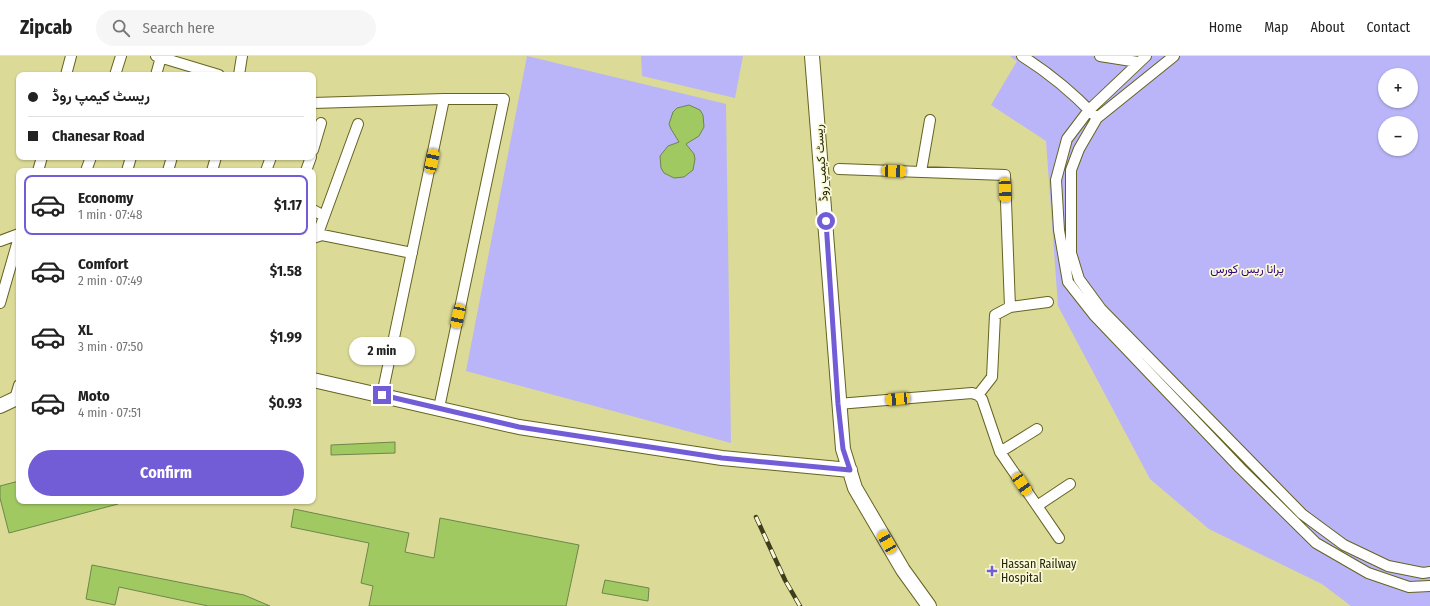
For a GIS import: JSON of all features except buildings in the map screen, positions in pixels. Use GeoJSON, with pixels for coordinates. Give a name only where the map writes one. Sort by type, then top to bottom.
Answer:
{"type":"FeatureCollection","features":[{"type":"Feature","properties":{"kind":"street"},"geometry":{"type":"LineString","coordinates":[[67,72],[71,56]]}},
{"type":"Feature","properties":{"kind":"street"},"geometry":{"type":"LineString","coordinates":[[116,72],[121,56]]}},
{"type":"Feature","properties":{"kind":"street"},"geometry":{"type":"LineString","coordinates":[[239,72],[242,56]]}},
{"type":"Feature","properties":{"kind":"street","name":"ریسٹ کیمپ روڈ"},"geometry":{"type":"LineString","coordinates":[[812,56],[820,138],[838,404],[843,449],[856,488],[895,556],[929,606]]}},
{"type":"Feature","properties":{"kind":"street"},"geometry":{"type":"LineString","coordinates":[[1022,56],[1042,68],[1069,90],[1097,118]]}},
{"type":"Feature","properties":{"kind":"street"},"geometry":{"type":"LineString","coordinates":[[1100,56],[1138,62]]}},
{"type":"Feature","properties":{"kind":"street"},"geometry":{"type":"LineString","coordinates":[[1146,56],[1138,62],[1090,110],[1067,139],[1056,180],[1059,230],[1068,282],[1094,315],[1240,468],[1316,543],[1368,573],[1409,587],[1430,586]]}},
{"type":"Feature","properties":{"kind":"street"},"geometry":{"type":"LineString","coordinates":[[1174,56],[1097,118],[1079,149],[1071,170],[1071,253],[1079,280],[1101,309],[1302,514],[1344,545],[1388,566],[1423,573],[1430,572]]}},
{"type":"Feature","properties":{"kind":"street"},"geometry":{"type":"LineString","coordinates":[[156,72],[159,57],[197,72]]}},
{"type":"Feature","properties":{"kind":"street"},"geometry":{"type":"LineString","coordinates":[[382,395],[444,99]]}},
{"type":"Feature","properties":{"kind":"street"},"geometry":{"type":"LineString","coordinates":[[316,103],[444,99],[504,99],[439,408]]}},
{"type":"Feature","properties":{"kind":"street"},"geometry":{"type":"LineString","coordinates":[[921,172],[930,120]]}},
{"type":"Feature","properties":{"kind":"street"},"geometry":{"type":"LineString","coordinates":[[316,140],[321,123]]}},
{"type":"Feature","properties":{"kind":"street"},"geometry":{"type":"LineString","coordinates":[[316,235],[358,124]]}},
{"type":"Feature","properties":{"kind":"street"},"geometry":{"type":"LineString","coordinates":[[838,169],[1005,175],[1010,307]]}},
{"type":"Feature","properties":{"kind":"street"},"geometry":{"type":"LineString","coordinates":[[316,212],[324,216]]}},
{"type":"Feature","properties":{"kind":"street"},"geometry":{"type":"LineString","coordinates":[[316,237],[322,235],[412,253]]}},
{"type":"Feature","properties":{"kind":"street"},"geometry":{"type":"LineString","coordinates":[[0,241],[16,237]]}},
{"type":"Feature","properties":{"kind":"street"},"geometry":{"type":"LineString","coordinates":[[0,303],[16,247]]}},
{"type":"Feature","properties":{"kind":"street"},"geometry":{"type":"LineString","coordinates":[[978,395],[992,377],[995,315],[1010,307],[1048,302]]}},
{"type":"Feature","properties":{"kind":"street"},"geometry":{"type":"LineString","coordinates":[[316,381],[519,427],[722,458],[850,470]]}},
{"type":"Feature","properties":{"kind":"street"},"geometry":{"type":"LineString","coordinates":[[838,404],[972,393],[978,395],[982,399],[1000,452],[1059,538]]}},
{"type":"Feature","properties":{"kind":"street"},"geometry":{"type":"LineString","coordinates":[[0,406],[16,398]]}},
{"type":"Feature","properties":{"kind":"street"},"geometry":{"type":"LineString","coordinates":[[1000,452],[1037,429]]}},
{"type":"Feature","properties":{"kind":"street"},"geometry":{"type":"LineString","coordinates":[[1037,506],[1070,484]]}},
{"type":"Feature","properties":{"kind":"green space"},"geometry":{"type":"Polygon","coordinates":[[[527,56],[726,104],[731,443],[466,371],[527,56]]]}},
{"type":"Feature","properties":{"kind":"green space"},"geometry":{"type":"Polygon","coordinates":[[[641,56],[743,56],[735,98],[642,76],[641,56]]]}},
{"type":"Feature","properties":{"kind":"green space","name":"پرانا ریس کورس"},"geometry":{"type":"Polygon","coordinates":[[[1010,56],[1430,56],[1430,606],[1351,606],[1322,584],[1209,529],[1150,479],[1058,306],[1046,141],[991,105],[1017,61],[1010,56]]]}},
{"type":"Feature","properties":{"kind":"railway"},"geometry":{"type":"LineString","coordinates":[[756,517],[785,580],[800,606]]}},
{"type":"Feature","properties":{"kind":"place","name":"Hassan Railway Hospital"},"geometry":{"type":"Point","coordinates":[992,571]}},
{"type":"Feature","properties":{"kind":"route"},"geometry":{"type":"LineString","coordinates":[[382,395],[519,427],[722,458],[850,470],[843,449],[838,404],[826,221]]}}]}
